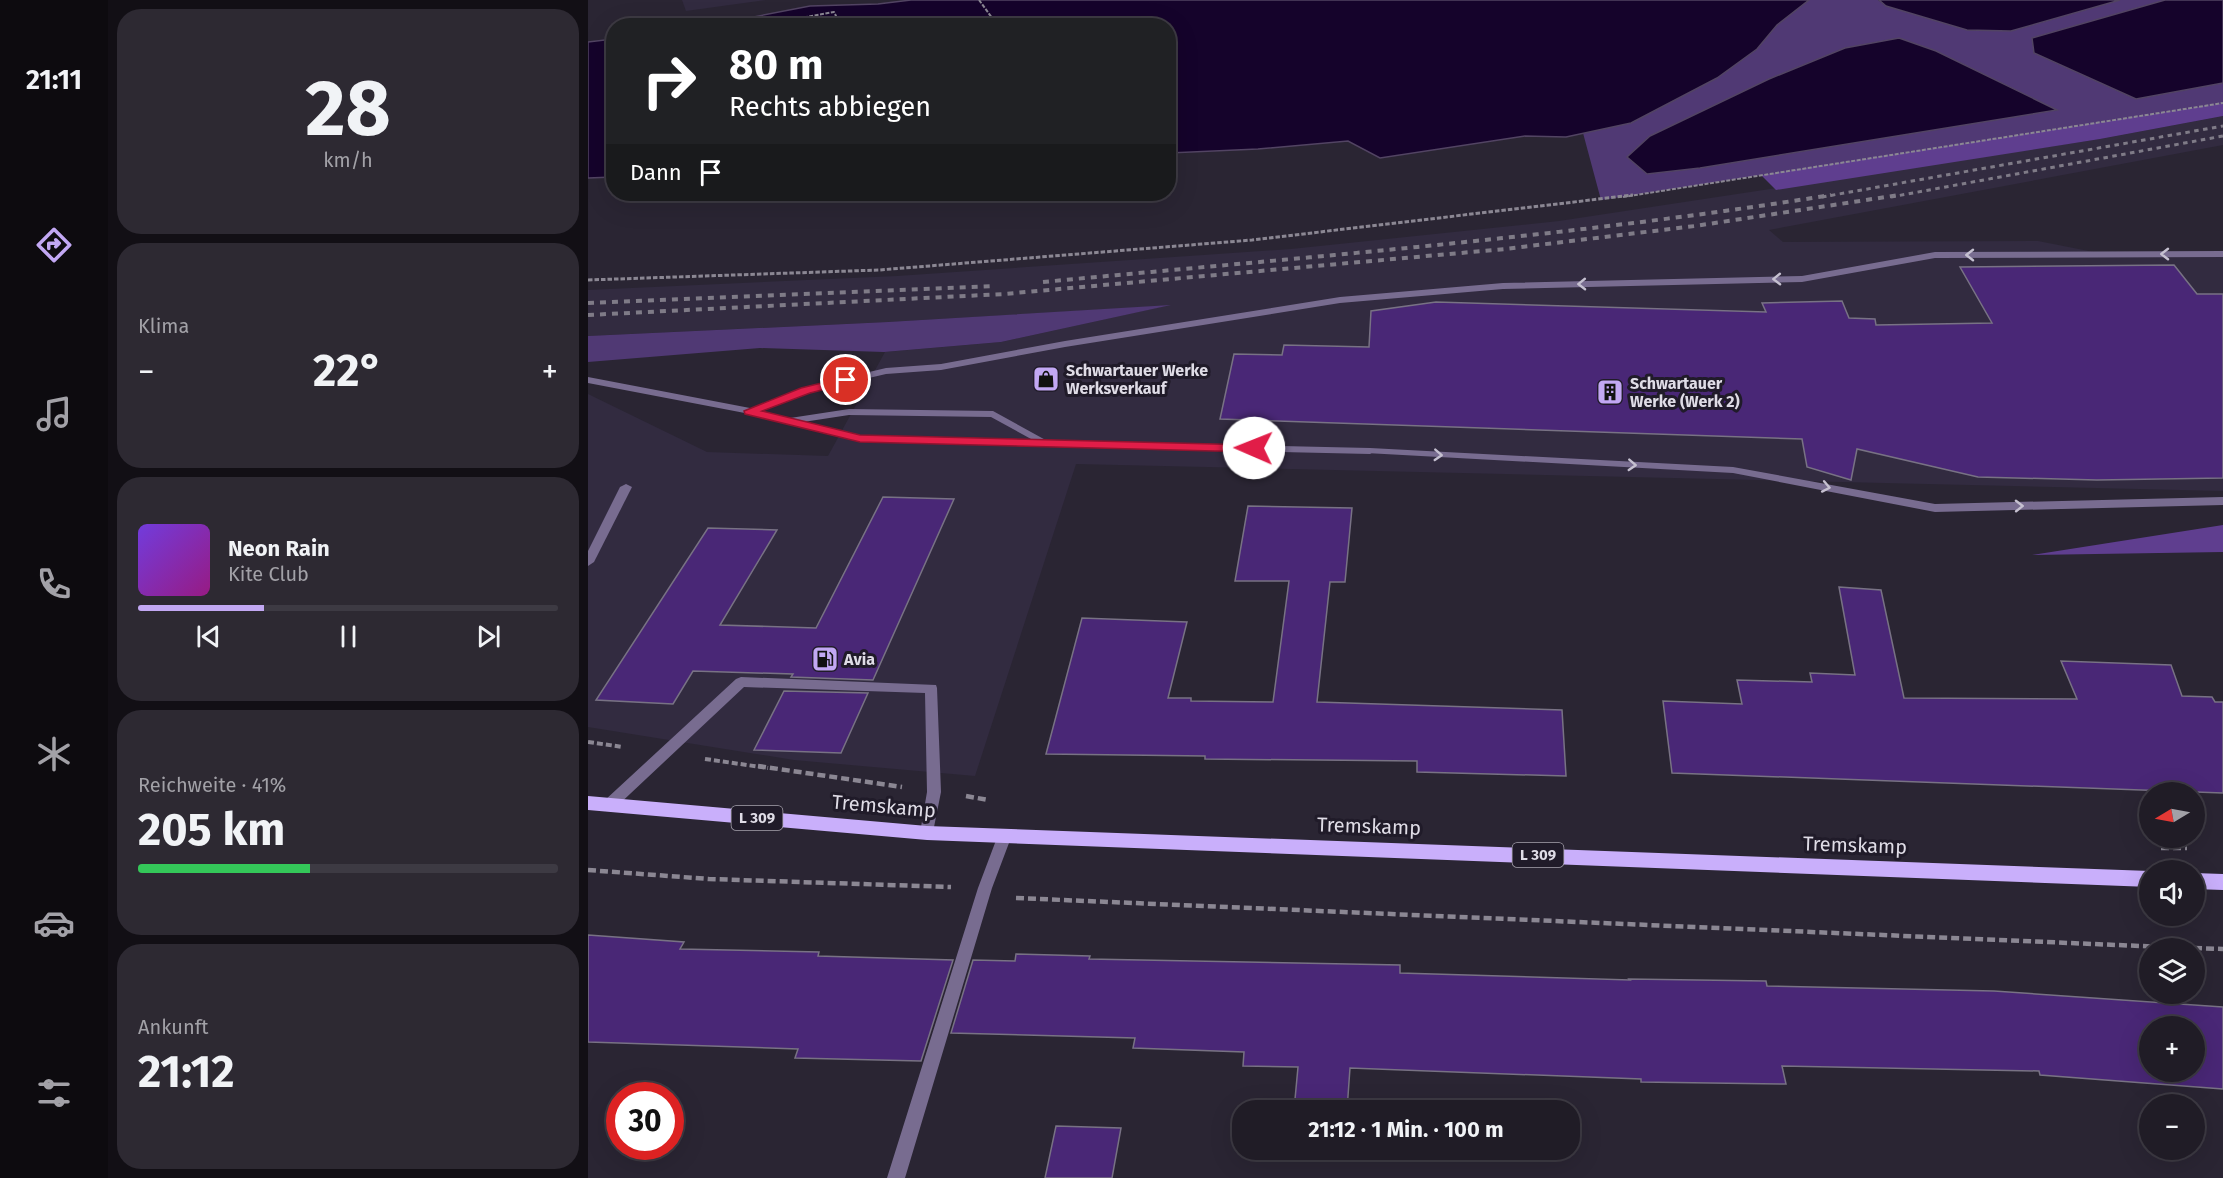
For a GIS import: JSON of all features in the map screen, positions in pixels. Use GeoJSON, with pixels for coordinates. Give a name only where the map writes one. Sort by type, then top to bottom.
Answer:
{"type":"FeatureCollection","features":[{"type":"Feature","properties":{"kind":"main road","name":"Tremskamp"},"geometry":{"type":"LineString","coordinates":[[588,803],[927,833],[2139,879]]}},
{"type":"Feature","properties":{"kind":"main road"},"geometry":{"type":"LineString","coordinates":[[2205,881],[2223,882]]}},
{"type":"Feature","properties":{"kind":"street"},"geometry":{"type":"LineString","coordinates":[[750,411],[806,390],[886,370],[941,367],[1340,300],[1503,286],[1802,279],[1935,255],[2223,254]]}},
{"type":"Feature","properties":{"kind":"street"},"geometry":{"type":"LineString","coordinates":[[588,380],[750,411],[860,439],[1375,452],[1733,470],[1935,508],[2223,501]]}},
{"type":"Feature","properties":{"kind":"street"},"geometry":{"type":"LineString","coordinates":[[790,421],[849,412],[993,414],[1046,443]]}},
{"type":"Feature","properties":{"kind":"street"},"geometry":{"type":"LineString","coordinates":[[588,562],[626,488]]}},
{"type":"Feature","properties":{"kind":"street"},"geometry":{"type":"LineString","coordinates":[[609,805],[741,682],[931,687],[934,792],[927,833]]}},
{"type":"Feature","properties":{"kind":"street"},"geometry":{"type":"LineString","coordinates":[[896,1178],[985,888],[1005,835]]}},
{"type":"Feature","properties":{"kind":"path"},"geometry":{"type":"LineString","coordinates":[[979,0],[992,18]]}},
{"type":"Feature","properties":{"kind":"path"},"geometry":{"type":"LineString","coordinates":[[800,18],[834,12],[837,18]]}},
{"type":"Feature","properties":{"kind":"path"},"geometry":{"type":"LineString","coordinates":[[588,280],[879,270],[1263,239],[1601,200],[2223,103]]}},
{"type":"Feature","properties":{"kind":"path"},"geometry":{"type":"LineString","coordinates":[[588,742],[990,800]]}},
{"type":"Feature","properties":{"kind":"path"},"geometry":{"type":"LineString","coordinates":[[588,870],[709,879],[985,888],[1003,897],[2139,946]]}},
{"type":"Feature","properties":{"kind":"path"},"geometry":{"type":"LineString","coordinates":[[2205,949],[2223,950]]}},
{"type":"Feature","properties":{"kind":"shaded area"},"geometry":{"type":"Polygon","coordinates":[[[682,0],[766,0],[686,11],[682,0]]]}},
{"type":"Feature","properties":{"kind":"shaded area"},"geometry":{"type":"Polygon","coordinates":[[[911,0],[1809,0],[1777,25],[1757,49],[1717,78],[1631,123],[1566,137],[1525,136],[1380,158],[1348,141],[1258,149],[1176,153],[1176,18],[748,18],[810,6],[878,4],[911,0]]]}},
{"type":"Feature","properties":{"kind":"shaded area"},"geometry":{"type":"Polygon","coordinates":[[[1809,0],[1878,0],[1886,6],[1967,30],[2011,31],[2120,0],[2165,0],[2032,38],[2034,53],[2136,99],[2223,83],[2223,103],[1601,200],[1583,133],[1631,123],[1717,78],[1757,49],[1777,25],[1809,0]],[[1899,38],[1845,48],[1769,79],[1650,136],[1628,157],[1647,174],[1700,168],[2056,110],[1936,51],[1899,38]]]}},
{"type":"Feature","properties":{"kind":"shaded area"},"geometry":{"type":"Polygon","coordinates":[[[1879,0],[2120,0],[2011,31],[1967,30],[1886,6],[1879,0]]]}},
{"type":"Feature","properties":{"kind":"shaded area"},"geometry":{"type":"Polygon","coordinates":[[[2165,0],[2223,0],[2223,83],[2136,99],[2034,53],[2032,38],[2165,0]]]}},
{"type":"Feature","properties":{"kind":"shaded area"},"geometry":{"type":"Polygon","coordinates":[[[1899,38],[1936,51],[2057,110],[1700,168],[1647,174],[1627,157],[1650,136],[1769,79],[1845,48],[1899,38]]]}},
{"type":"Feature","properties":{"kind":"shaded area"},"geometry":{"type":"Polygon","coordinates":[[[606,40],[606,177],[588,178],[588,42],[606,40]]]}},
{"type":"Feature","properties":{"kind":"shaded area"},"geometry":{"type":"Polygon","coordinates":[[[2223,103],[2223,116],[2100,139],[1776,190],[1761,175],[2223,103]]]}},
{"type":"Feature","properties":{"kind":"shaded area"},"geometry":{"type":"Polygon","coordinates":[[[2223,116],[2223,145],[1769,230],[1783,242],[2038,241],[2114,256],[2223,256],[2223,491],[1076,464],[975,776],[794,760],[588,727],[588,394],[707,452],[828,456],[885,352],[1001,342],[1165,306],[588,336],[588,290],[897,276],[1291,249],[1559,221],[2100,139],[2223,116]]]}},
{"type":"Feature","properties":{"kind":"shaded area"},"geometry":{"type":"Polygon","coordinates":[[[1171,305],[1001,342],[884,352],[760,348],[588,362],[588,336],[888,322],[1171,305]]]}},
{"type":"Feature","properties":{"kind":"shaded area"},"geometry":{"type":"Polygon","coordinates":[[[2223,525],[2223,552],[2032,555],[2223,525]]]}},
{"type":"Feature","properties":{"kind":"building"},"geometry":{"type":"Polygon","coordinates":[[[2174,265],[2197,294],[2223,294],[2223,478],[2097,480],[1978,477],[1857,449],[1851,480],[1807,467],[1802,439],[1220,419],[1234,354],[1282,355],[1284,345],[1369,347],[1371,311],[1436,302],[1766,312],[1762,303],[1842,301],[1849,318],[1875,319],[1876,325],[1992,323],[1960,267],[2174,265]]]}},
{"type":"Feature","properties":{"kind":"building"},"geometry":{"type":"Polygon","coordinates":[[[883,497],[954,499],[873,680],[791,677],[793,674],[693,671],[673,704],[596,700],[708,528],[777,530],[720,625],[816,628],[883,497]]]}},
{"type":"Feature","properties":{"kind":"building"},"geometry":{"type":"Polygon","coordinates":[[[1248,506],[1352,508],[1345,582],[1330,582],[1317,702],[1562,710],[1566,776],[1417,772],[1417,761],[1205,759],[1205,756],[1046,754],[1082,618],[1187,622],[1168,698],[1191,698],[1191,701],[1273,702],[1289,581],[1235,581],[1248,506]]]}},
{"type":"Feature","properties":{"kind":"building"},"geometry":{"type":"Polygon","coordinates":[[[1839,587],[1881,590],[1904,698],[2077,699],[2061,661],[2171,665],[2182,696],[2212,697],[2215,702],[2223,702],[2223,793],[2205,792],[2205,782],[2139,782],[2139,790],[1672,773],[1663,701],[1742,704],[1737,680],[1812,682],[1810,673],[1855,675],[1839,587]]]}},
{"type":"Feature","properties":{"kind":"building"},"geometry":{"type":"Polygon","coordinates":[[[784,691],[868,693],[841,753],[754,750],[784,691]]]}},
{"type":"Feature","properties":{"kind":"building"},"geometry":{"type":"Polygon","coordinates":[[[588,935],[684,942],[680,949],[819,952],[818,956],[953,960],[921,1061],[795,1058],[798,1049],[588,1042],[588,935]]]}},
{"type":"Feature","properties":{"kind":"building"},"geometry":{"type":"Polygon","coordinates":[[[1016,954],[1090,956],[1089,959],[1400,965],[1400,973],[1630,980],[1766,981],[1767,986],[1994,991],[2139,1001],[2139,1004],[2223,1007],[2223,1089],[2040,1075],[2039,1071],[1782,1066],[1786,1084],[1641,1082],[1641,1079],[1350,1068],[1348,1100],[1295,1100],[1298,1067],[1243,1066],[1244,1052],[1133,1048],[1135,1038],[951,1033],[973,960],[1015,961],[1016,954]]]}},
{"type":"Feature","properties":{"kind":"building"},"geometry":{"type":"Polygon","coordinates":[[[1056,1126],[1121,1128],[1112,1178],[1045,1178],[1056,1126]]]}},
{"type":"Feature","properties":{"kind":"railway"},"geometry":{"type":"LineString","coordinates":[[1822,197],[2223,126]]}},
{"type":"Feature","properties":{"kind":"railway"},"geometry":{"type":"LineString","coordinates":[[1891,197],[2223,136]]}},
{"type":"Feature","properties":{"kind":"railway"},"geometry":{"type":"LineString","coordinates":[[1043,282],[1339,255],[1536,234],[1635,223],[1831,195]]}},
{"type":"Feature","properties":{"kind":"railway"},"geometry":{"type":"LineString","coordinates":[[588,315],[1004,294],[1505,249],[1695,226],[1899,195]]}},
{"type":"Feature","properties":{"kind":"railway"},"geometry":{"type":"LineString","coordinates":[[588,303],[995,286]]}},
{"type":"Feature","properties":{"kind":"place","name":"Schwartauer Werke Werksverkauf"},"geometry":{"type":"Point","coordinates":[1046,379]}},
{"type":"Feature","properties":{"kind":"place","name":"Schwartauer Werke (Werk 2)"},"geometry":{"type":"Point","coordinates":[1610,392]}},
{"type":"Feature","properties":{"kind":"place","name":"Avia"},"geometry":{"type":"Point","coordinates":[825,659]}},
{"type":"Feature","properties":{"kind":"route"},"geometry":{"type":"LineString","coordinates":[[846,380],[806,390],[750,411],[860,439],[1254,448]]}}]}
